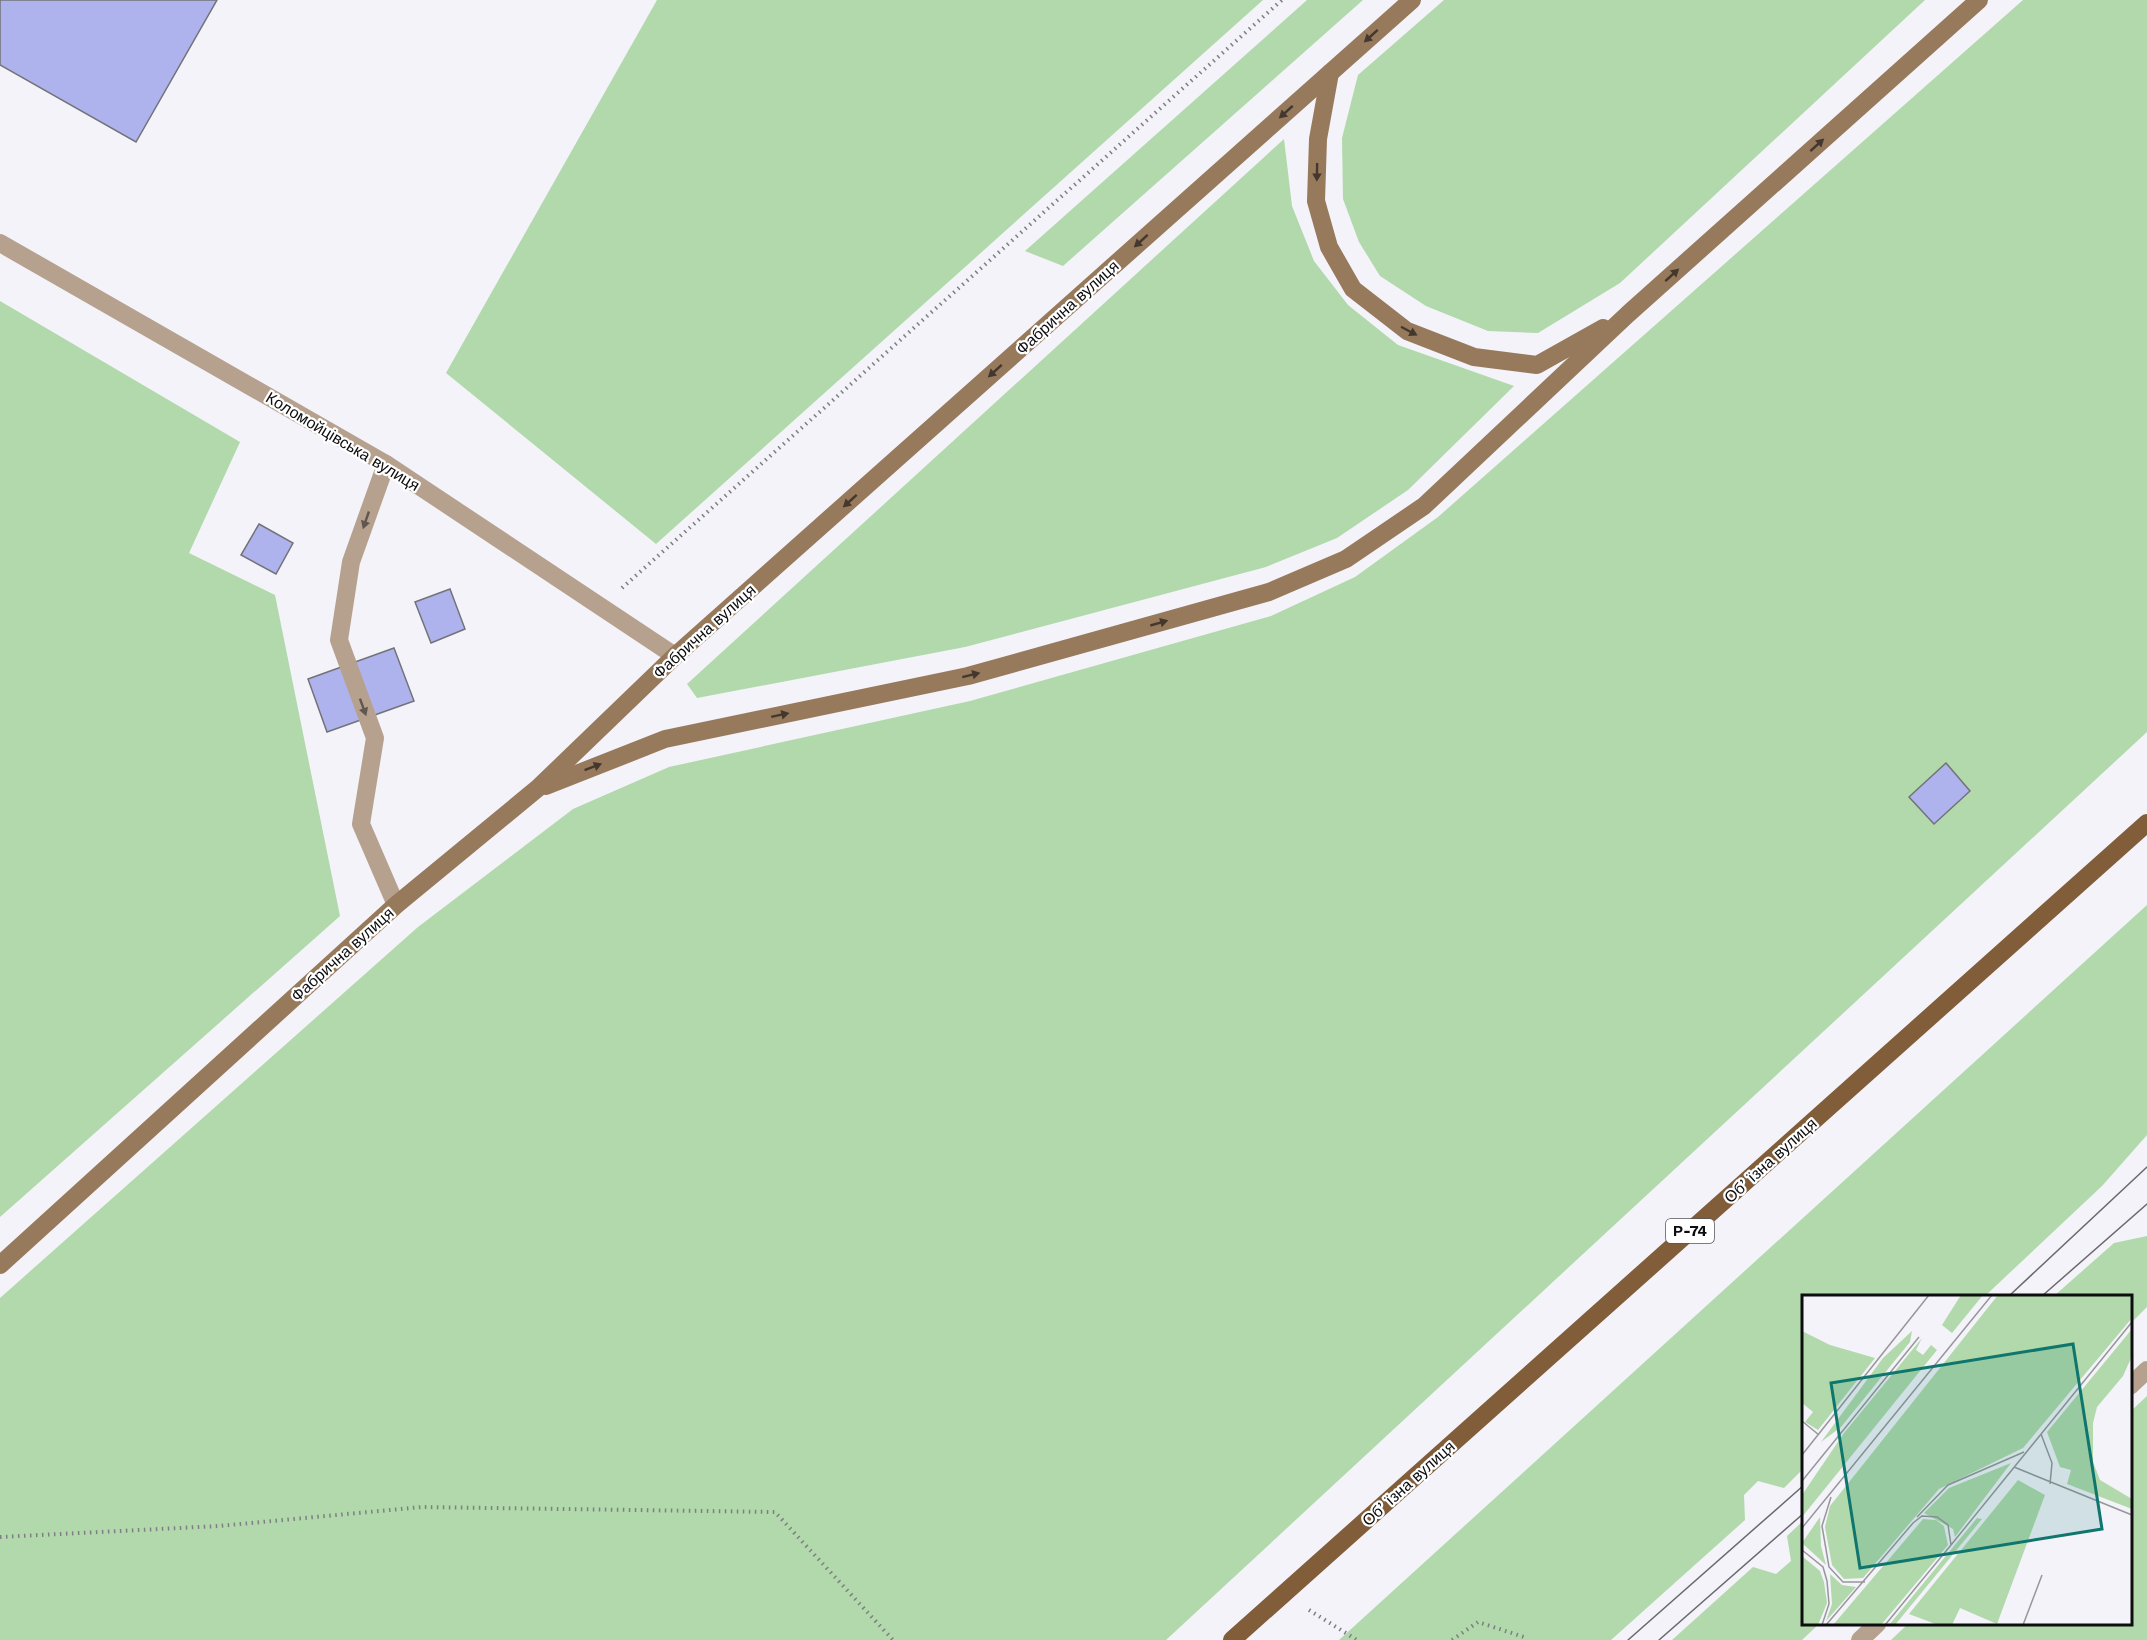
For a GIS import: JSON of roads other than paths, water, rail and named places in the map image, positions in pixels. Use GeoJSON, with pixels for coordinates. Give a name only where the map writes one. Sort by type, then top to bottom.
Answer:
{"type":"FeatureCollection","features":[{"type":"Feature","properties":{"kind":"main road","name":"Обʼїзна вулиця"},"geometry":{"type":"LineString","coordinates":[[1232,1640],[2147,823]]}},
{"type":"Feature","properties":{"kind":"street","name":"Фабрична вулиця"},"geometry":{"type":"LineString","coordinates":[[0,1265],[396,905],[538,788],[675,656],[1412,0]]}},
{"type":"Feature","properties":{"kind":"street"},"geometry":{"type":"LineString","coordinates":[[538,788],[664,739],[968,676],[1269,592],[1337,563],[1424,506],[1628,314],[1978,0]]}},
{"type":"Feature","properties":{"kind":"street"},"geometry":{"type":"LineString","coordinates":[[1330,73],[1318,139],[1317,201],[1329,247],[1353,289],[1407,331],[1474,357],[1537,365],[1628,314]]}},
{"type":"Feature","properties":{"kind":"street","name":"Коломойцівська вулиця"},"geometry":{"type":"LineString","coordinates":[[0,243],[386,464],[675,656]]}},
{"type":"Feature","properties":{"kind":"street"},"geometry":{"type":"LineString","coordinates":[[386,464],[351,562],[339,640],[375,738],[362,824],[396,905]]}},
{"type":"Feature","properties":{"kind":"street"},"geometry":{"type":"LineString","coordinates":[[2132,1384],[2147,1370]]}},
{"type":"Feature","properties":{"kind":"street"},"geometry":{"type":"LineString","coordinates":[[1860,1640],[1875,1625]]}},
{"type":"Feature","properties":{"kind":"tram line"},"geometry":{"type":"LineString","coordinates":[[2010,1295],[2147,1167]]}},
{"type":"Feature","properties":{"kind":"tram line"},"geometry":{"type":"LineString","coordinates":[[2043,1295],[2147,1204]]}},
{"type":"Feature","properties":{"kind":"tram line"},"geometry":{"type":"LineString","coordinates":[[1628,1640],[1802,1487]]}},
{"type":"Feature","properties":{"kind":"tram line"},"geometry":{"type":"LineString","coordinates":[[1659,1640],[1802,1515]]}}]}
